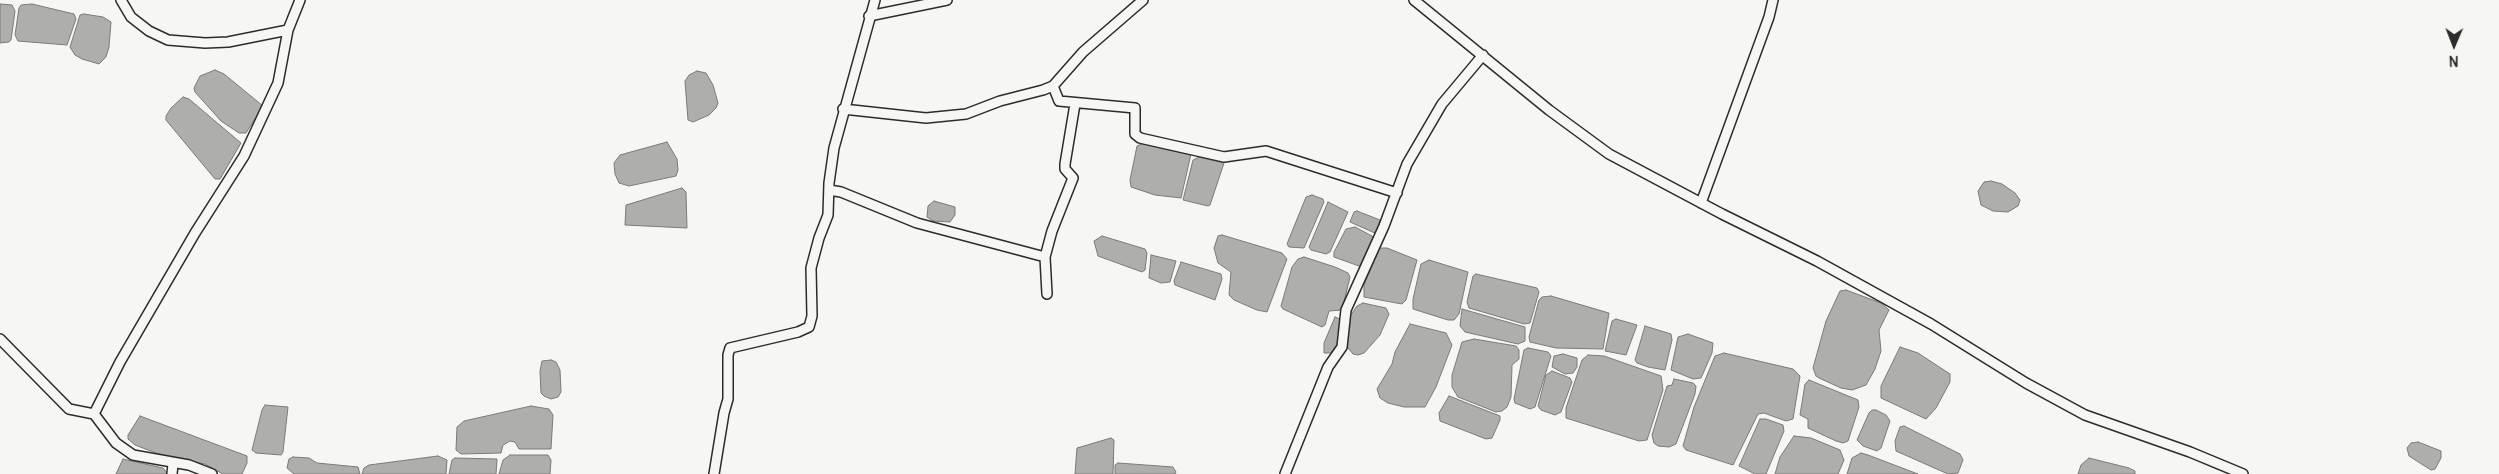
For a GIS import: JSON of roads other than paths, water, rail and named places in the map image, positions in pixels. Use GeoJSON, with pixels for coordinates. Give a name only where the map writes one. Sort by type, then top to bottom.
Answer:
{"type":"FeatureCollection","features":[{"type":"Feature","properties":{"kind":"street"},"geometry":{"type":"LineString","coordinates":[[121,0],[131,18],[149,32],[168,40],[205,43],[228,42],[288,30]]}},
{"type":"Feature","properties":{"kind":"street"},"geometry":{"type":"LineString","coordinates":[[94,414],[120,362],[195,233],[244,156],[278,83],[288,30],[300,0]]}},
{"type":"Feature","properties":{"kind":"street"},"geometry":{"type":"LineString","coordinates":[[714,474],[728,399],[728,355],[730,348],[798,332],[809,327],[812,316],[811,268],[819,238],[828,215],[834,148],[869,16],[875,0]]}},
{"type":"Feature","properties":{"kind":"street"},"geometry":{"type":"LineString","coordinates":[[869,16],[947,0]]}},
{"type":"Feature","properties":{"kind":"street"},"geometry":{"type":"LineString","coordinates":[[844,109],[926,118],[966,114],[1000,101],[1053,86],[1083,52],[1143,0]]}},
{"type":"Feature","properties":{"kind":"street"},"geometry":{"type":"LineString","coordinates":[[1414,0],[1549,110],[1609,154],[1701,204],[1825,265],[1931,324],[2026,383],[2085,415],[2190,452],[2243,474]]}},
{"type":"Feature","properties":{"kind":"street"},"geometry":{"type":"LineString","coordinates":[[1701,204],[1769,17],[1773,0]]}},
{"type":"Feature","properties":{"kind":"street"},"geometry":{"type":"LineString","coordinates":[[1285,474],[1328,367],[1342,347],[1346,310],[1376,244],[1408,164],[1442,104],[1483,56]]}},
{"type":"Feature","properties":{"kind":"street"},"geometry":{"type":"LineString","coordinates":[[1053,86],[1059,101],[1075,104],[1135,108],[1135,134],[1140,138],[1224,157],[1266,152],[1397,193]]}},
{"type":"Feature","properties":{"kind":"street"},"geometry":{"type":"LineString","coordinates":[[1047,294],[1045,257],[1052,231],[1073,178],[1065,169],[1065,164],[1075,104]]}},
{"type":"Feature","properties":{"kind":"street"},"geometry":{"type":"LineString","coordinates":[[829,190],[840,192],[917,223],[1045,257]]}},
{"type":"Feature","properties":{"kind":"street"},"geometry":{"type":"LineString","coordinates":[[0,339],[69,409],[94,414],[116,443],[133,455],[173,464],[189,465],[212,474]]}},
{"type":"Feature","properties":{"kind":"street"},"geometry":{"type":"LineString","coordinates":[[172,474],[173,464]]}}]}
